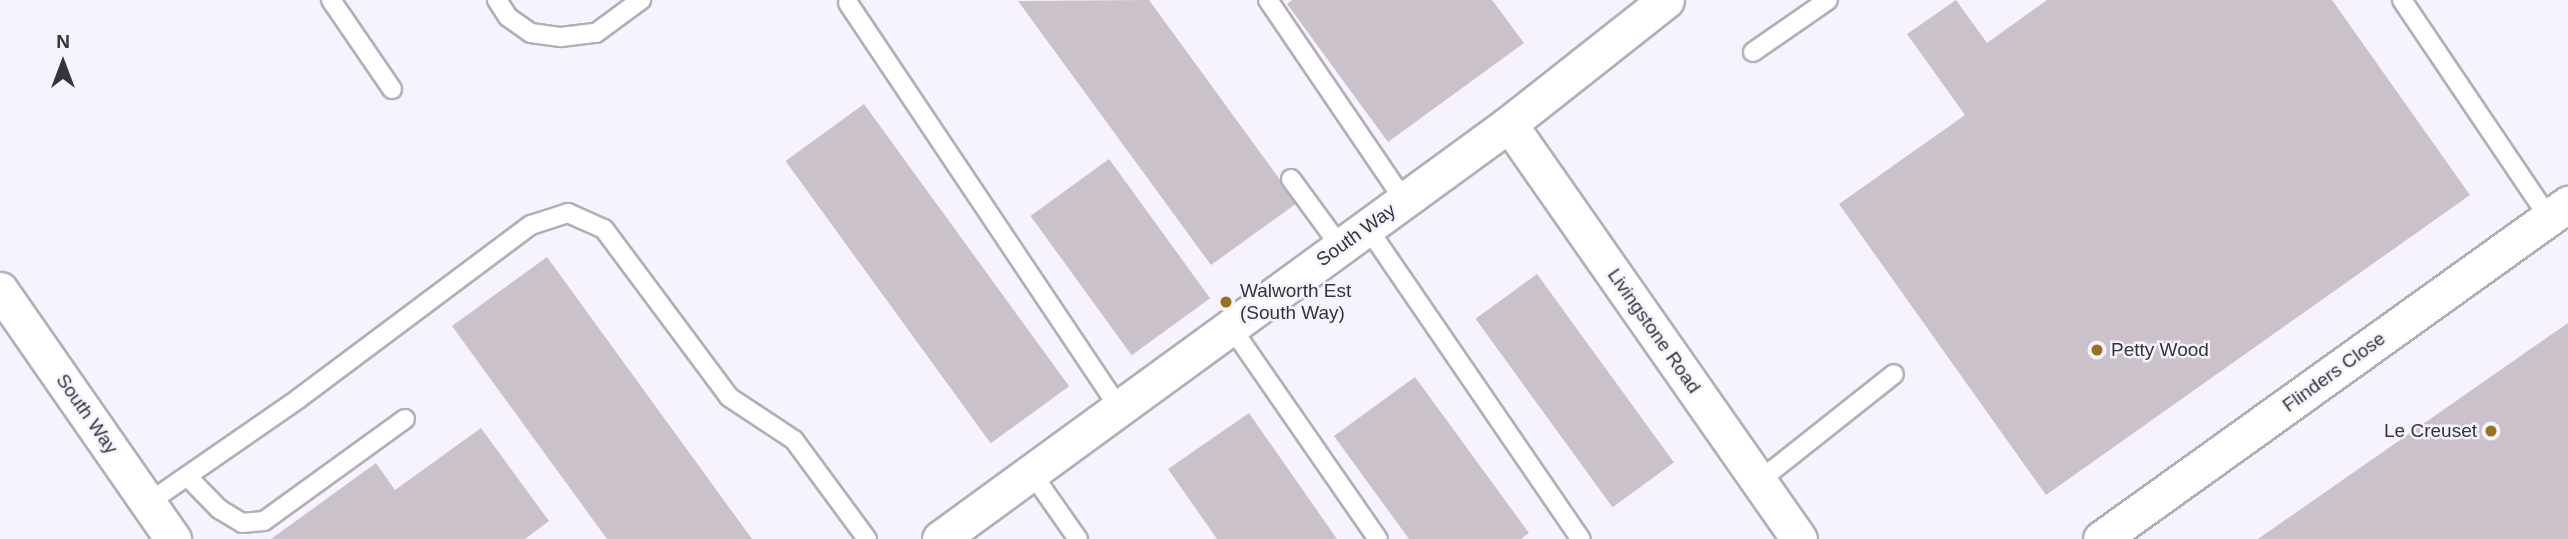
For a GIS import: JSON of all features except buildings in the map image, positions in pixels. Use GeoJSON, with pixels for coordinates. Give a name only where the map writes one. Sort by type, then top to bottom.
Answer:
{"type":"FeatureCollection","features":[{"type":"Feature","properties":{"kind":"street","name":"South Way"},"geometry":{"type":"LineString","coordinates":[[940,539],[1509,124],[1666,0]]}},
{"type":"Feature","properties":{"kind":"street","name":"Livingstone Road"},"geometry":{"type":"LineString","coordinates":[[1509,124],[1799,539]]}},
{"type":"Feature","properties":{"kind":"street","name":"Flinders Close"},"geometry":{"type":"LineString","coordinates":[[2101,539],[2558,211]]}},
{"type":"Feature","properties":{"kind":"street","name":"South Way"},"geometry":{"type":"LineString","coordinates":[[1,292],[173,539]]}},
{"type":"Feature","properties":{"kind":"lane"},"geometry":{"type":"LineString","coordinates":[[331,0],[391,89]]}},
{"type":"Feature","properties":{"kind":"lane"},"geometry":{"type":"LineString","coordinates":[[497,0],[509,17],[531,33],[561,37],[596,33],[641,0]]}},
{"type":"Feature","properties":{"kind":"lane"},"geometry":{"type":"LineString","coordinates":[[1268,0],[1404,200]]}},
{"type":"Feature","properties":{"kind":"lane"},"geometry":{"type":"LineString","coordinates":[[1753,52],[1828,0]]}},
{"type":"Feature","properties":{"kind":"lane"},"geometry":{"type":"LineString","coordinates":[[2402,0],[2558,211]]}},
{"type":"Feature","properties":{"kind":"lane"},"geometry":{"type":"LineString","coordinates":[[848,3],[1118,407]]}},
{"type":"Feature","properties":{"kind":"lane"},"geometry":{"type":"LineString","coordinates":[[1291,179],[1354,237],[1581,539]]}},
{"type":"Feature","properties":{"kind":"lane"},"geometry":{"type":"LineString","coordinates":[[148,503],[298,399],[531,225],[568,213],[604,229],[729,397],[794,440],[867,539]]}},
{"type":"Feature","properties":{"kind":"lane"},"geometry":{"type":"LineString","coordinates":[[1230,327],[1378,539]]}},
{"type":"Feature","properties":{"kind":"lane"},"geometry":{"type":"LineString","coordinates":[[1759,481],[1894,374]]}},
{"type":"Feature","properties":{"kind":"lane"},"geometry":{"type":"LineString","coordinates":[[187,476],[219,509],[242,523],[264,521],[405,419]]}},
{"type":"Feature","properties":{"kind":"lane"},"geometry":{"type":"LineString","coordinates":[[1031,472],[1079,539]]}},
{"type":"Feature","properties":{"kind":"place","name":"Walworth Est (South Way)"},"geometry":{"type":"Point","coordinates":[1226,302]}},
{"type":"Feature","properties":{"kind":"place","name":"Petty Wood"},"geometry":{"type":"Point","coordinates":[2097,350]}},
{"type":"Feature","properties":{"kind":"place","name":"Le Creuset"},"geometry":{"type":"Point","coordinates":[2491,431]}}]}
